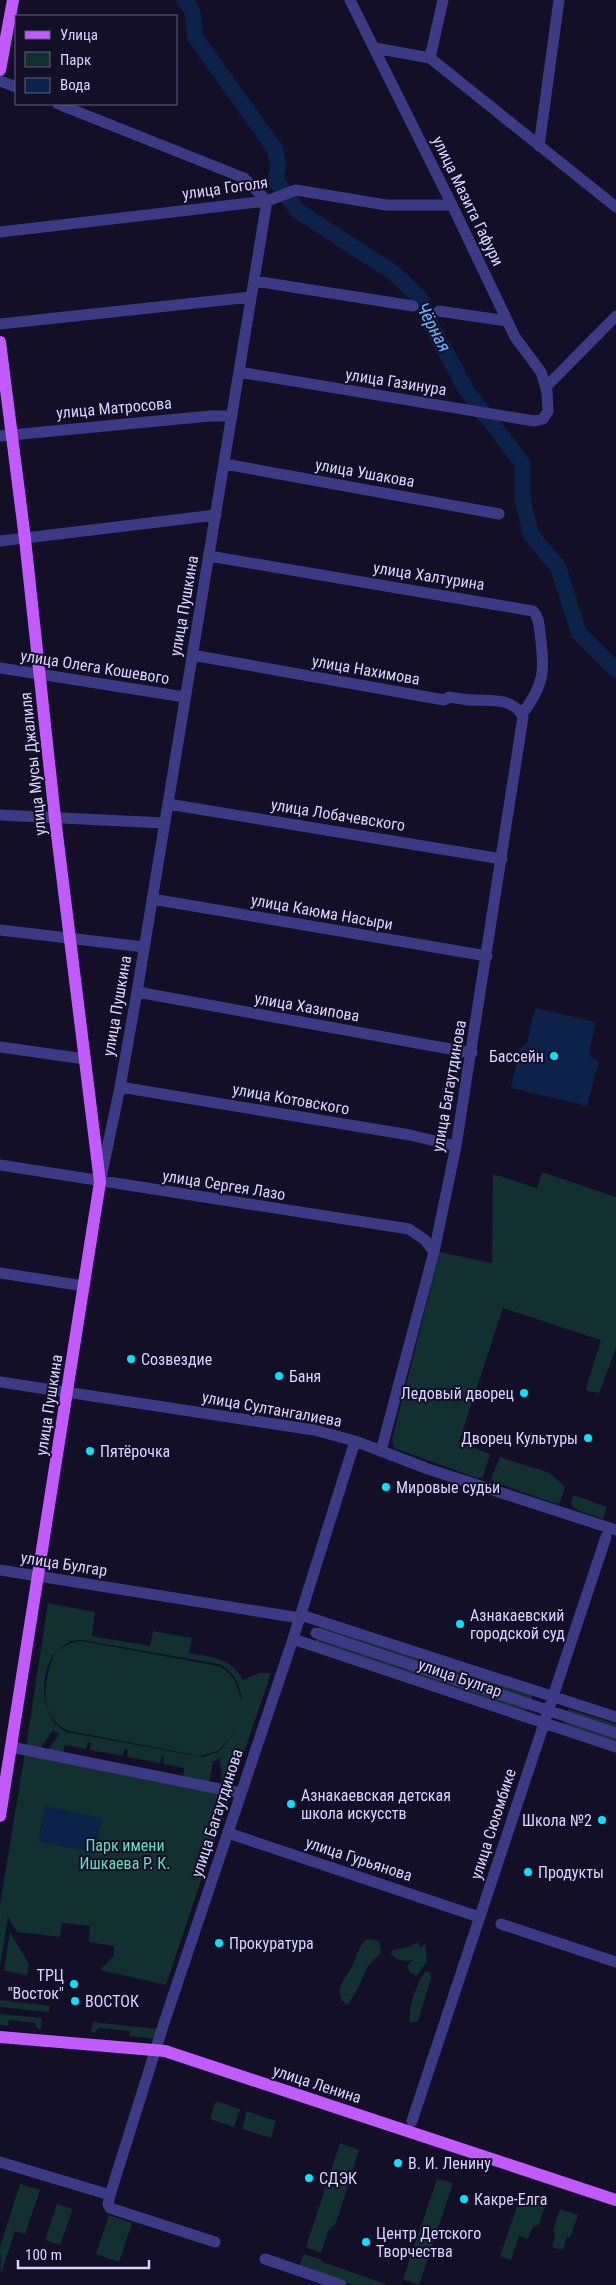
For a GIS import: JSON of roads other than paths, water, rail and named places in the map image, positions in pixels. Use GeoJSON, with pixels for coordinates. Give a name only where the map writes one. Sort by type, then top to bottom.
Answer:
{"type":"FeatureCollection","features":[{"type":"Feature","properties":{"kind":"main road"},"geometry":{"type":"LineString","coordinates":[[0,70],[13,0]]}},
{"type":"Feature","properties":{"kind":"main road","name":"улица Мусы Джалиля"},"geometry":{"type":"LineString","coordinates":[[0,342],[6,435],[25,538],[55,818],[100,1182]]}},
{"type":"Feature","properties":{"kind":"main road","name":"улица Пушкина"},"geometry":{"type":"LineString","coordinates":[[0,1816],[100,1182]]}},
{"type":"Feature","properties":{"kind":"main road","name":"улица Ленина"},"geometry":{"type":"LineString","coordinates":[[0,2037],[156,2049],[616,2200]]}},
{"type":"Feature","properties":{"kind":"street","name":"улица Мазита Гафури"},"geometry":{"type":"LineString","coordinates":[[350,0],[517,341],[539,368],[546,387],[548,403],[546,416]]}},
{"type":"Feature","properties":{"kind":"street"},"geometry":{"type":"LineString","coordinates":[[430,58],[443,0]]}},
{"type":"Feature","properties":{"kind":"street"},"geometry":{"type":"LineString","coordinates":[[538,146],[559,0]]}},
{"type":"Feature","properties":{"kind":"street"},"geometry":{"type":"LineString","coordinates":[[375,48],[430,58],[616,207]]}},
{"type":"Feature","properties":{"kind":"street"},"geometry":{"type":"LineString","coordinates":[[0,81],[15,87]]}},
{"type":"Feature","properties":{"kind":"street"},"geometry":{"type":"LineString","coordinates":[[61,105],[244,178],[267,201]]}},
{"type":"Feature","properties":{"kind":"street","name":"улица Гоголя"},"geometry":{"type":"LineString","coordinates":[[0,232],[267,201],[296,190],[386,206],[452,205]]}},
{"type":"Feature","properties":{"kind":"street","name":"улица Пушкина"},"geometry":{"type":"LineString","coordinates":[[100,1182],[120,1087],[144,947],[267,201]]}},
{"type":"Feature","properties":{"kind":"street"},"geometry":{"type":"LineString","coordinates":[[254,281],[413,306]]}},
{"type":"Feature","properties":{"kind":"street"},"geometry":{"type":"LineString","coordinates":[[0,324],[251,298]]}},
{"type":"Feature","properties":{"kind":"street"},"geometry":{"type":"LineString","coordinates":[[440,311],[507,321]]}},
{"type":"Feature","properties":{"kind":"street"},"geometry":{"type":"LineString","coordinates":[[546,387],[616,316]]}},
{"type":"Feature","properties":{"kind":"street","name":"улица Газинура"},"geometry":{"type":"LineString","coordinates":[[239,372],[534,421],[546,416]]}},
{"type":"Feature","properties":{"kind":"street","name":"улица Матросова"},"geometry":{"type":"LineString","coordinates":[[6,435],[210,416],[232,416]]}},
{"type":"Feature","properties":{"kind":"street","name":"улица Ушакова"},"geometry":{"type":"LineString","coordinates":[[225,464],[499,514]]}},
{"type":"Feature","properties":{"kind":"street"},"geometry":{"type":"LineString","coordinates":[[0,541],[216,515]]}},
{"type":"Feature","properties":{"kind":"street","name":"улица Халтурина"},"geometry":{"type":"LineString","coordinates":[[209,556],[533,611],[538,620],[544,658],[543,669],[538,691],[522,718]]}},
{"type":"Feature","properties":{"kind":"street","name":"улица Нахимова"},"geometry":{"type":"LineString","coordinates":[[192,655],[444,700],[449,697],[470,700],[493,699],[512,706],[522,718]]}},
{"type":"Feature","properties":{"kind":"street","name":"улица Олега Кошевого"},"geometry":{"type":"LineString","coordinates":[[0,668],[185,697]]}},
{"type":"Feature","properties":{"kind":"street","name":"улица Багаутдинова"},"geometry":{"type":"LineString","coordinates":[[381,1451],[434,1252],[456,1146],[472,1054],[522,718]]}},
{"type":"Feature","properties":{"kind":"street","name":"улица Лобачевского"},"geometry":{"type":"LineString","coordinates":[[168,804],[502,859]]}},
{"type":"Feature","properties":{"kind":"street"},"geometry":{"type":"LineString","coordinates":[[0,815],[165,823]]}},
{"type":"Feature","properties":{"kind":"street","name":"улица Каюма Насыри"},"geometry":{"type":"LineString","coordinates":[[152,899],[487,956]]}},
{"type":"Feature","properties":{"kind":"street"},"geometry":{"type":"LineString","coordinates":[[0,930],[144,947]]}},
{"type":"Feature","properties":{"kind":"street","name":"улица Хазипова"},"geometry":{"type":"LineString","coordinates":[[136,992],[472,1054]]}},
{"type":"Feature","properties":{"kind":"street"},"geometry":{"type":"LineString","coordinates":[[0,1047],[86,1059]]}},
{"type":"Feature","properties":{"kind":"street","name":"улица Котовского"},"geometry":{"type":"LineString","coordinates":[[120,1087],[410,1135],[456,1146]]}},
{"type":"Feature","properties":{"kind":"street","name":"улица Сергея Лазо"},"geometry":{"type":"LineString","coordinates":[[0,1165],[409,1229],[426,1240],[434,1252]]}},
{"type":"Feature","properties":{"kind":"street"},"geometry":{"type":"LineString","coordinates":[[0,1273],[84,1286]]}},
{"type":"Feature","properties":{"kind":"street","name":"улица Султангалиева"},"geometry":{"type":"LineString","coordinates":[[0,1382],[68,1394],[314,1430],[355,1441],[428,1469],[616,1530]]}},
{"type":"Feature","properties":{"kind":"street","name":"улица Багаутдинова"},"geometry":{"type":"LineString","coordinates":[[110,2195],[240,1793],[294,1639],[355,1441]]}},
{"type":"Feature","properties":{"kind":"street","name":"улица Сююмбике"},"geometry":{"type":"LineString","coordinates":[[412,2121],[544,1723],[552,1711],[553,1696],[606,1537]]}},
{"type":"Feature","properties":{"kind":"street","name":"улица Булгар"},"geometry":{"type":"LineString","coordinates":[[0,1570],[301,1616],[529,1688],[616,1718]]}},
{"type":"Feature","properties":{"kind":"street"},"geometry":{"type":"LineString","coordinates":[[316,1633],[616,1733]]}},
{"type":"Feature","properties":{"kind":"street","name":"улица Булгар"},"geometry":{"type":"LineString","coordinates":[[294,1639],[616,1747]]}},
{"type":"Feature","properties":{"kind":"street"},"geometry":{"type":"LineString","coordinates":[[520,1715],[528,1713],[534,1705],[535,1696],[529,1688]]}},
{"type":"Feature","properties":{"kind":"street"},"geometry":{"type":"LineString","coordinates":[[552,1711],[564,1705],[575,1704]]}},
{"type":"Feature","properties":{"kind":"street"},"geometry":{"type":"LineString","coordinates":[[552,1711],[557,1723],[566,1731]]}},
{"type":"Feature","properties":{"kind":"street"},"geometry":{"type":"LineString","coordinates":[[11,1747],[240,1793]]}},
{"type":"Feature","properties":{"kind":"street","name":"улица Гурьянова"},"geometry":{"type":"LineString","coordinates":[[228,1833],[479,1917]]}},
{"type":"Feature","properties":{"kind":"street"},"geometry":{"type":"LineString","coordinates":[[501,1924],[616,1962]]}},
{"type":"Feature","properties":{"kind":"street"},"geometry":{"type":"LineString","coordinates":[[0,2162],[110,2195],[108,2204],[110,2208],[216,2242]]}},
{"type":"Feature","properties":{"kind":"street"},"geometry":{"type":"LineString","coordinates":[[265,2259],[341,2285]]}},
{"type":"Feature","properties":{"kind":"water","name":"Бассейн"},"geometry":{"type":"Polygon","coordinates":[[[535,1008],[596,1022],[589,1053],[592,1058],[599,1061],[587,1106],[511,1088],[519,1049],[527,1043],[535,1008]]]}},
{"type":"Feature","properties":{"kind":"water"},"geometry":{"type":"Polygon","coordinates":[[[45,1806],[102,1818],[95,1853],[38,1841],[45,1806]]]}},
{"type":"Feature","properties":{"kind":"waterway","name":"Чёрная"},"geometry":{"type":"LineString","coordinates":[[185,0],[192,13],[195,37],[275,149],[278,163],[276,181],[298,211],[394,273],[420,298],[432,327],[467,391],[523,464],[523,501],[531,535],[558,567],[579,633],[616,670]]}},
{"type":"Feature","properties":{"kind":"place","name":"Бассейн"},"geometry":{"type":"Point","coordinates":[554,1056]}},
{"type":"Feature","properties":{"kind":"place","name":"Созвездие"},"geometry":{"type":"Point","coordinates":[131,1359]}},
{"type":"Feature","properties":{"kind":"place","name":"Баня"},"geometry":{"type":"Point","coordinates":[279,1376]}},
{"type":"Feature","properties":{"kind":"place","name":"Ледовый дворец"},"geometry":{"type":"Point","coordinates":[524,1393]}},
{"type":"Feature","properties":{"kind":"place","name":"Дворец Культуры"},"geometry":{"type":"Point","coordinates":[588,1438]}},
{"type":"Feature","properties":{"kind":"place","name":"Пятёрочка"},"geometry":{"type":"Point","coordinates":[90,1451]}},
{"type":"Feature","properties":{"kind":"place","name":"Мировые судьи"},"geometry":{"type":"Point","coordinates":[386,1487]}},
{"type":"Feature","properties":{"kind":"place","name":"Азнакаевский городской суд"},"geometry":{"type":"Point","coordinates":[460,1624]}},
{"type":"Feature","properties":{"kind":"place","name":"Азнакаевская детская школа искусств"},"geometry":{"type":"Point","coordinates":[291,1804]}},
{"type":"Feature","properties":{"kind":"place","name":"Школа №2"},"geometry":{"type":"Point","coordinates":[602,1820]}},
{"type":"Feature","properties":{"kind":"place","name":"Продукты"},"geometry":{"type":"Point","coordinates":[528,1872]}},
{"type":"Feature","properties":{"kind":"place","name":"Прокуратура"},"geometry":{"type":"Point","coordinates":[219,1943]}},
{"type":"Feature","properties":{"kind":"place","name":"ТРЦ \"Восток\""},"geometry":{"type":"Point","coordinates":[74,1984]}},
{"type":"Feature","properties":{"kind":"place","name":"ВОСТОК"},"geometry":{"type":"Point","coordinates":[75,2001]}},
{"type":"Feature","properties":{"kind":"place","name":"В. И. Ленину"},"geometry":{"type":"Point","coordinates":[398,2163]}},
{"type":"Feature","properties":{"kind":"place","name":"СДЭК"},"geometry":{"type":"Point","coordinates":[309,2178]}},
{"type":"Feature","properties":{"kind":"place","name":"Какре-Елга"},"geometry":{"type":"Point","coordinates":[464,2199]}},
{"type":"Feature","properties":{"kind":"place","name":"Центр Детского Творчества"},"geometry":{"type":"Point","coordinates":[366,2242]}},
{"type":"Feature","properties":{"kind":"park label","name":"Парк имени Ишкаева Р. К."},"geometry":{"type":"Point","coordinates":[125,1854]}}]}
